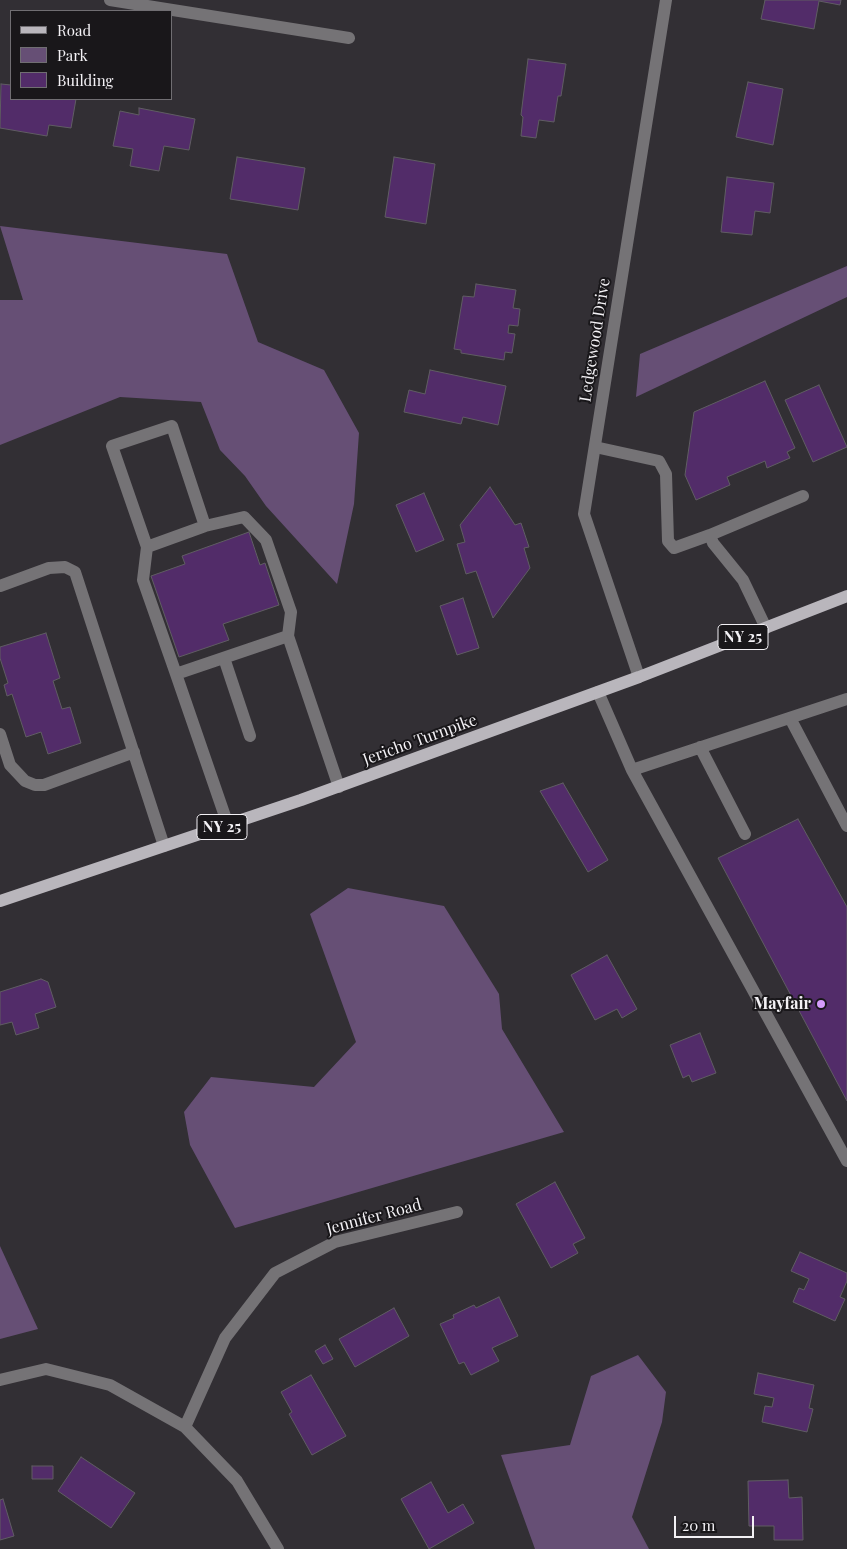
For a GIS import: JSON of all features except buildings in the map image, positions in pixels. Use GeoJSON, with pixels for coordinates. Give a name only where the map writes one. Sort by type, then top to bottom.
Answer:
{"type":"FeatureCollection","features":[{"type":"Feature","properties":{"kind":"main road","name":"Jericho Turnpike"},"geometry":{"type":"LineString","coordinates":[[0,901],[339,787],[639,677],[847,596]]}},
{"type":"Feature","properties":{"kind":"street"},"geometry":{"type":"LineString","coordinates":[[110,0],[349,38]]}},
{"type":"Feature","properties":{"kind":"street","name":"Ledgewood Drive"},"geometry":{"type":"LineString","coordinates":[[639,677],[584,514],[666,0]]}},
{"type":"Feature","properties":{"kind":"street"},"geometry":{"type":"LineString","coordinates":[[205,526],[172,426],[112,446],[147,546],[143,580],[228,825]]}},
{"type":"Feature","properties":{"kind":"street"},"geometry":{"type":"LineString","coordinates":[[595,448],[659,461],[666,474],[668,541],[674,548],[803,496]]}},
{"type":"Feature","properties":{"kind":"street"},"geometry":{"type":"LineString","coordinates":[[147,546],[205,526],[244,517],[266,540],[291,612],[288,636],[339,787]]}},
{"type":"Feature","properties":{"kind":"street"},"geometry":{"type":"LineString","coordinates":[[710,535],[713,543],[743,580],[766,628]]}},
{"type":"Feature","properties":{"kind":"street"},"geometry":{"type":"LineString","coordinates":[[0,586],[49,568],[65,567],[76,572],[164,846]]}},
{"type":"Feature","properties":{"kind":"street"},"geometry":{"type":"LineString","coordinates":[[176,674],[288,636]]}},
{"type":"Feature","properties":{"kind":"street"},"geometry":{"type":"LineString","coordinates":[[224,658],[250,736]]}},
{"type":"Feature","properties":{"kind":"street"},"geometry":{"type":"LineString","coordinates":[[598,692],[632,770],[847,1161]]}},
{"type":"Feature","properties":{"kind":"street"},"geometry":{"type":"LineString","coordinates":[[632,770],[847,699]]}},
{"type":"Feature","properties":{"kind":"street"},"geometry":{"type":"LineString","coordinates":[[790,718],[847,826]]}},
{"type":"Feature","properties":{"kind":"street"},"geometry":{"type":"LineString","coordinates":[[0,734],[10,765],[25,781],[35,785],[44,786],[134,752]]}},
{"type":"Feature","properties":{"kind":"street"},"geometry":{"type":"LineString","coordinates":[[700,748],[745,834]]}},
{"type":"Feature","properties":{"kind":"street","name":"Jennifer Road"},"geometry":{"type":"LineString","coordinates":[[185,1428],[225,1338],[276,1273],[335,1242],[457,1212]]}},
{"type":"Feature","properties":{"kind":"street"},"geometry":{"type":"LineString","coordinates":[[0,1380],[46,1369],[110,1385],[185,1428],[236,1481],[278,1549]]}},
{"type":"Feature","properties":{"kind":"green space"},"geometry":{"type":"Polygon","coordinates":[[[0,226],[227,254],[258,342],[324,370],[359,433],[354,504],[337,584],[266,506],[245,476],[220,450],[201,402],[120,397],[0,445],[0,300],[23,300],[0,226]]]}},
{"type":"Feature","properties":{"kind":"green space"},"geometry":{"type":"Polygon","coordinates":[[[847,266],[847,297],[636,397],[640,354],[847,266]]]}},
{"type":"Feature","properties":{"kind":"green space"},"geometry":{"type":"Polygon","coordinates":[[[348,888],[444,906],[499,994],[502,1029],[564,1132],[235,1228],[190,1145],[184,1112],[211,1077],[314,1087],[356,1042],[310,914],[348,888]]]}},
{"type":"Feature","properties":{"kind":"green space"},"geometry":{"type":"Polygon","coordinates":[[[0,1246],[38,1329],[0,1339],[0,1246]]]}},
{"type":"Feature","properties":{"kind":"green space"},"geometry":{"type":"Polygon","coordinates":[[[638,1355],[666,1392],[662,1422],[632,1517],[649,1549],[535,1549],[501,1455],[570,1445],[591,1376],[638,1355]]]}},
{"type":"Feature","properties":{"kind":"place","name":"Mayfair"},"geometry":{"type":"Point","coordinates":[821,1004]}}]}
